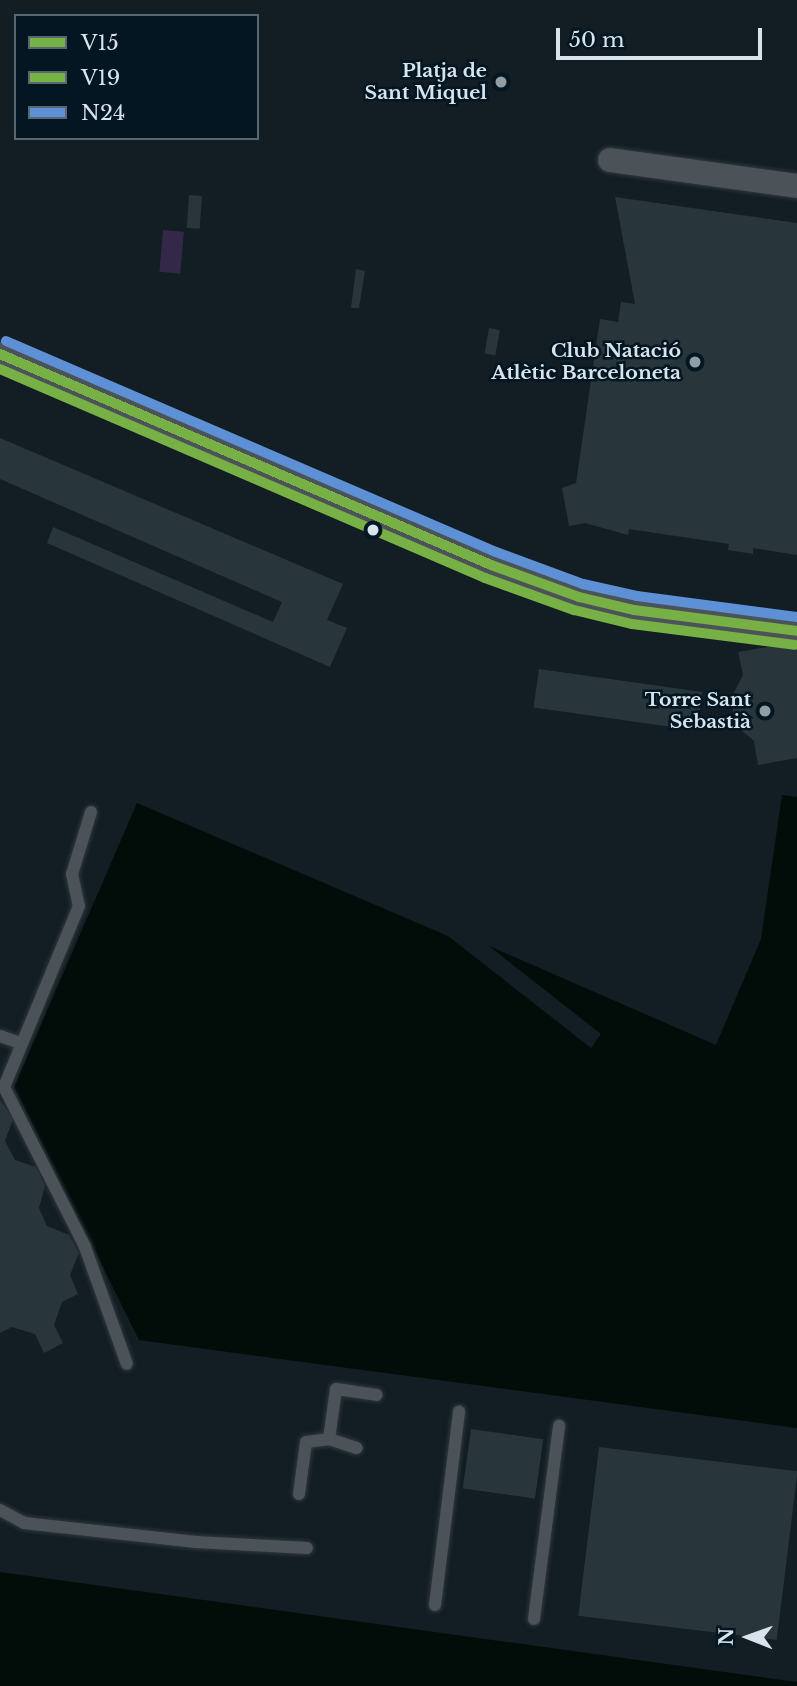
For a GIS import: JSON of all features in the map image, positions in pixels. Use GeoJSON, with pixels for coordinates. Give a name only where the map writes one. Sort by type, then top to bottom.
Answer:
{"type":"FeatureCollection","features":[{"type":"Feature","properties":{"kind":"street"},"geometry":{"type":"LineString","coordinates":[[610,160],[797,186]]}},
{"type":"Feature","properties":{"kind":"street"},"geometry":{"type":"LineString","coordinates":[[0,354],[491,565],[579,597],[634,610],[797,631]]}},
{"type":"Feature","properties":{"kind":"lane"},"geometry":{"type":"LineString","coordinates":[[91,812],[72,874],[79,906],[4,1087],[85,1247],[127,1364]]}},
{"type":"Feature","properties":{"kind":"lane"},"geometry":{"type":"LineString","coordinates":[[0,1036],[20,1043]]}},
{"type":"Feature","properties":{"kind":"lane"},"geometry":{"type":"LineString","coordinates":[[329,1440],[336,1389],[377,1395]]}},
{"type":"Feature","properties":{"kind":"lane"},"geometry":{"type":"LineString","coordinates":[[435,1605],[458,1411]]}},
{"type":"Feature","properties":{"kind":"lane"},"geometry":{"type":"LineString","coordinates":[[534,1619],[559,1426]]}},
{"type":"Feature","properties":{"kind":"lane"},"geometry":{"type":"LineString","coordinates":[[299,1494],[306,1442],[329,1440],[357,1448]]}},
{"type":"Feature","properties":{"kind":"lane"},"geometry":{"type":"LineString","coordinates":[[0,1510],[24,1523],[196,1542],[307,1548]]}},
{"type":"Feature","properties":{"kind":"shaded area"},"geometry":{"type":"Polygon","coordinates":[[[163,230],[184,232],[180,274],[159,272],[163,230]]]}},
{"type":"Feature","properties":{"kind":"shaded area"},"geometry":{"type":"Polygon","coordinates":[[[782,795],[797,797],[797,1428],[139,1340],[14,1087],[137,803],[448,936],[591,1048],[601,1034],[489,946],[716,1045],[761,939],[782,795]]]}},
{"type":"Feature","properties":{"kind":"shaded area"},"geometry":{"type":"Polygon","coordinates":[[[0,1572],[797,1682],[797,1686],[0,1686],[0,1572]]]}},
{"type":"Feature","properties":{"kind":"building"},"geometry":{"type":"Polygon","coordinates":[[[189,195],[202,196],[200,229],[187,228],[189,195]]]}},
{"type":"Feature","properties":{"kind":"building","name":"Club Natació Atlètic Barceloneta"},"geometry":{"type":"Polygon","coordinates":[[[615,197],[797,223],[797,555],[753,548],[753,554],[728,550],[729,544],[629,529],[628,535],[585,523],[569,526],[562,488],[576,483],[600,319],[618,322],[621,302],[635,304],[615,197]]]}},
{"type":"Feature","properties":{"kind":"building"},"geometry":{"type":"Polygon","coordinates":[[[356,269],[365,271],[359,308],[351,308],[356,269]]]}},
{"type":"Feature","properties":{"kind":"building"},"geometry":{"type":"Polygon","coordinates":[[[489,328],[500,330],[495,356],[484,354],[489,328]]]}},
{"type":"Feature","properties":{"kind":"building"},"geometry":{"type":"Polygon","coordinates":[[[0,438],[343,584],[327,620],[347,628],[330,667],[47,543],[53,527],[273,622],[282,602],[0,479],[0,438]]]}},
{"type":"Feature","properties":{"kind":"building","name":"Torre Sant Sebastià"},"geometry":{"type":"Polygon","coordinates":[[[797,642],[797,758],[758,765],[754,741],[735,725],[731,698],[743,675],[738,652],[797,642]]]}},
{"type":"Feature","properties":{"kind":"building"},"geometry":{"type":"Polygon","coordinates":[[[539,669],[702,692],[697,731],[534,708],[539,669]]]}},
{"type":"Feature","properties":{"kind":"building"},"geometry":{"type":"Polygon","coordinates":[[[0,1100],[13,1119],[5,1141],[15,1160],[36,1167],[45,1186],[39,1208],[47,1226],[69,1235],[79,1253],[70,1275],[78,1294],[62,1302],[54,1325],[63,1343],[44,1353],[35,1334],[12,1327],[0,1333],[0,1100]]]}},
{"type":"Feature","properties":{"kind":"building"},"geometry":{"type":"Polygon","coordinates":[[[471,1429],[543,1439],[535,1499],[463,1488],[471,1429]]]}},
{"type":"Feature","properties":{"kind":"building"},"geometry":{"type":"Polygon","coordinates":[[[599,1447],[797,1471],[777,1640],[578,1616],[599,1447]]]}},
{"type":"Feature","properties":{"kind":"transit line","name":"N24"},"geometry":{"type":"LineString","coordinates":[[6,341],[496,552],[583,584],[637,596],[797,617]]}},
{"type":"Feature","properties":{"kind":"transit line","name":"V15"},"geometry":{"type":"LineString","coordinates":[[0,354],[491,565],[579,597],[634,610],[797,631]]}},
{"type":"Feature","properties":{"kind":"transit line","name":"V19"},"geometry":{"type":"LineString","coordinates":[[0,369],[485,578],[574,610],[632,624],[795,645]]}},
{"type":"Feature","properties":{"kind":"place","name":"Platja de Sant Miquel"},"geometry":{"type":"Point","coordinates":[501,82]}},
{"type":"Feature","properties":{"kind":"place","name":"Club Natació Atlètic Barceloneta"},"geometry":{"type":"Point","coordinates":[695,362]}},
{"type":"Feature","properties":{"kind":"place","name":"Torre Sant Sebastià"},"geometry":{"type":"Point","coordinates":[765,711]}}]}
